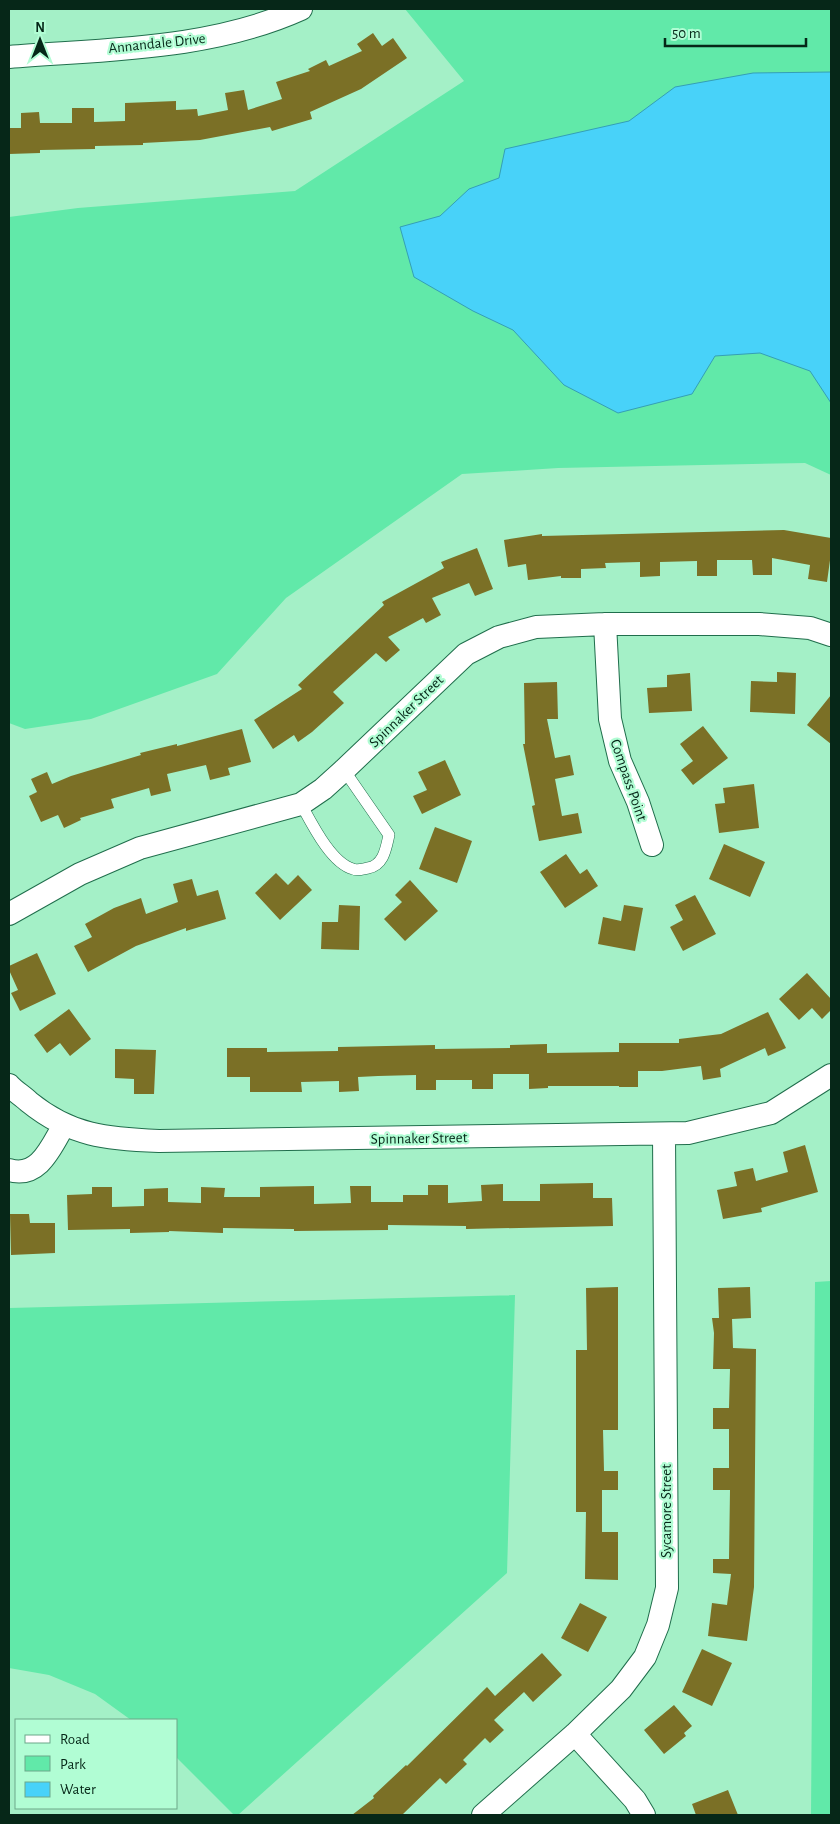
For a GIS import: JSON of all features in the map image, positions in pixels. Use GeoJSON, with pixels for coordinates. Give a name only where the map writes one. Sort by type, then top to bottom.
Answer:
{"type":"FeatureCollection","features":[{"type":"Feature","properties":{"kind":"street","name":"Annandale Drive"},"geometry":{"type":"LineString","coordinates":[[9,57],[173,44],[225,35],[276,20],[302,9]]}},
{"type":"Feature","properties":{"kind":"street","name":"Spinnaker Street"},"geometry":{"type":"LineString","coordinates":[[9,914],[80,874],[140,848],[301,804],[323,789],[344,770],[466,654],[499,637],[536,627],[605,624],[759,624],[810,628],[831,635]]}},
{"type":"Feature","properties":{"kind":"street","name":"Compass Point"},"geometry":{"type":"LineString","coordinates":[[605,624],[610,719],[620,761],[638,802],[652,845]]}},
{"type":"Feature","properties":{"kind":"street","name":"Spinnaker Street"},"geometry":{"type":"LineString","coordinates":[[13,1097],[64,1125],[88,1134],[124,1140],[664,1134],[688,1133],[771,1113],[831,1075]]}},
{"type":"Feature","properties":{"kind":"street"},"geometry":{"type":"LineString","coordinates":[[9,1170],[20,1173],[30,1170],[41,1162],[64,1125]]}},
{"type":"Feature","properties":{"kind":"street","name":"Sycamore Street"},"geometry":{"type":"LineString","coordinates":[[483,1815],[575,1734],[621,1689],[645,1657],[658,1625],[666,1588],[664,1134]]}},
{"type":"Feature","properties":{"kind":"street"},"geometry":{"type":"LineString","coordinates":[[575,1734],[635,1800],[644,1815]]}},
{"type":"Feature","properties":{"kind":"lane"},"geometry":{"type":"LineString","coordinates":[[301,804],[318,834],[342,864],[355,870],[372,867],[385,855],[389,835],[344,770]]}},
{"type":"Feature","properties":{"kind":"green space"},"geometry":{"type":"Polygon","coordinates":[[[405,9],[831,9],[831,475],[805,463],[558,468],[462,474],[286,598],[217,674],[91,719],[25,729],[9,723],[9,217],[78,208],[295,191],[464,81],[405,9]]]}},
{"type":"Feature","properties":{"kind":"green space"},"geometry":{"type":"Polygon","coordinates":[[[831,1281],[831,1815],[811,1815],[815,1282],[831,1281]]]}},
{"type":"Feature","properties":{"kind":"green space"},"geometry":{"type":"Polygon","coordinates":[[[515,1295],[507,1573],[238,1815],[234,1815],[178,1759],[178,1719],[130,1719],[95,1694],[49,1675],[9,1668],[9,1308],[515,1295]]]}},
{"type":"Feature","properties":{"kind":"water"},"geometry":{"type":"Polygon","coordinates":[[[831,72],[831,403],[810,371],[760,353],[715,356],[692,394],[618,413],[564,385],[513,330],[473,311],[414,277],[400,227],[440,216],[469,189],[499,178],[505,149],[629,121],[675,87],[753,73],[831,72]]]}},
{"type":"Feature","properties":{"kind":"building"},"geometry":{"type":"Polygon","coordinates":[[[373,33],[382,46],[393,38],[407,58],[361,89],[310,112],[312,119],[272,131],[270,127],[200,140],[143,143],[143,145],[95,146],[95,149],[40,150],[40,153],[9,154],[9,128],[21,128],[21,113],[39,112],[40,123],[72,123],[72,108],[94,108],[94,122],[125,121],[125,103],[176,101],[176,110],[197,109],[198,116],[228,110],[225,93],[244,90],[248,110],[282,99],[276,82],[310,71],[308,69],[326,60],[329,66],[362,51],[357,44],[373,33]]]}},
{"type":"Feature","properties":{"kind":"building"},"geometry":{"type":"Polygon","coordinates":[[[784,530],[831,538],[827,582],[808,579],[810,565],[772,558],[772,575],[753,575],[752,560],[717,560],[717,576],[697,576],[697,561],[660,562],[660,576],[640,577],[640,562],[605,563],[606,568],[581,569],[581,578],[561,578],[561,576],[528,580],[526,564],[508,567],[504,540],[542,534],[542,536],[784,530]]]}},
{"type":"Feature","properties":{"kind":"building"},"geometry":{"type":"Polygon","coordinates":[[[477,548],[493,589],[475,596],[469,583],[432,598],[441,615],[426,623],[423,618],[388,637],[400,650],[386,662],[376,653],[333,692],[344,703],[298,742],[294,735],[273,749],[254,720],[302,689],[298,685],[384,605],[382,602],[444,568],[441,562],[477,548]]]}},
{"type":"Feature","properties":{"kind":"building"},"geometry":{"type":"Polygon","coordinates":[[[777,672],[796,673],[795,714],[750,712],[751,681],[777,682],[777,672]]]}},
{"type":"Feature","properties":{"kind":"building"},"geometry":{"type":"Polygon","coordinates":[[[690,673],[692,711],[649,713],[647,688],[667,687],[667,675],[690,673]]]}},
{"type":"Feature","properties":{"kind":"building"},"geometry":{"type":"Polygon","coordinates":[[[557,682],[558,719],[547,719],[555,758],[570,755],[574,775],[555,779],[562,816],[578,813],[582,833],[539,841],[532,806],[535,805],[523,744],[525,744],[524,683],[557,682]]]}},
{"type":"Feature","properties":{"kind":"building"},"geometry":{"type":"Polygon","coordinates":[[[831,695],[831,744],[807,725],[831,695]]]}},
{"type":"Feature","properties":{"kind":"building"},"geometry":{"type":"Polygon","coordinates":[[[703,726],[728,758],[693,785],[681,770],[693,761],[680,744],[703,726]]]}},
{"type":"Feature","properties":{"kind":"building"},"geometry":{"type":"Polygon","coordinates":[[[242,729],[251,762],[228,768],[230,775],[210,780],[206,765],[167,774],[171,791],[151,796],[149,788],[111,799],[114,808],[80,818],[81,820],[64,828],[58,815],[41,822],[29,796],[37,792],[31,779],[47,772],[52,784],[71,776],[141,755],[140,753],[177,744],[177,746],[242,729]]]}},
{"type":"Feature","properties":{"kind":"building"},"geometry":{"type":"Polygon","coordinates":[[[445,760],[461,795],[422,814],[413,796],[427,790],[418,772],[445,760]]]}},
{"type":"Feature","properties":{"kind":"building"},"geometry":{"type":"Polygon","coordinates":[[[754,784],[759,828],[719,833],[715,804],[725,803],[723,788],[754,784]]]}},
{"type":"Feature","properties":{"kind":"building"},"geometry":{"type":"Polygon","coordinates":[[[435,827],[472,841],[457,883],[419,869],[435,827]]]}},
{"type":"Feature","properties":{"kind":"building"},"geometry":{"type":"Polygon","coordinates":[[[724,844],[765,862],[750,897],[709,879],[724,844]]]}},
{"type":"Feature","properties":{"kind":"building"},"geometry":{"type":"Polygon","coordinates":[[[566,854],[580,874],[587,869],[598,886],[565,908],[540,872],[566,854]]]}},
{"type":"Feature","properties":{"kind":"building"},"geometry":{"type":"Polygon","coordinates":[[[276,873],[288,885],[298,875],[312,890],[280,920],[255,893],[276,873]]]}},
{"type":"Feature","properties":{"kind":"building"},"geometry":{"type":"Polygon","coordinates":[[[192,879],[197,896],[218,890],[226,919],[186,931],[186,928],[136,946],[88,972],[74,946],[92,937],[85,924],[114,908],[141,898],[146,914],[178,902],[173,884],[192,879]]]}},
{"type":"Feature","properties":{"kind":"building"},"geometry":{"type":"Polygon","coordinates":[[[410,880],[438,911],[405,941],[384,919],[402,902],[395,895],[410,880]]]}},
{"type":"Feature","properties":{"kind":"building"},"geometry":{"type":"Polygon","coordinates":[[[695,895],[716,934],[683,951],[670,927],[683,920],[675,905],[695,895]]]}},
{"type":"Feature","properties":{"kind":"building"},"geometry":{"type":"Polygon","coordinates":[[[339,905],[360,906],[359,950],[321,949],[322,922],[338,922],[339,905]]]}},
{"type":"Feature","properties":{"kind":"building"},"geometry":{"type":"Polygon","coordinates":[[[624,905],[643,908],[635,951],[598,944],[603,917],[621,921],[624,905]]]}},
{"type":"Feature","properties":{"kind":"building"},"geometry":{"type":"Polygon","coordinates":[[[37,953],[56,994],[20,1011],[11,993],[18,990],[9,966],[37,953]]]}},
{"type":"Feature","properties":{"kind":"building"},"geometry":{"type":"Polygon","coordinates":[[[807,973],[831,999],[831,1010],[822,1019],[812,1008],[799,1020],[779,999],[807,973]]]}},
{"type":"Feature","properties":{"kind":"building"},"geometry":{"type":"Polygon","coordinates":[[[69,1009],[91,1039],[70,1056],[60,1043],[47,1053],[34,1035],[69,1009]]]}},
{"type":"Feature","properties":{"kind":"building"},"geometry":{"type":"Polygon","coordinates":[[[768,1012],[786,1048],[768,1056],[765,1048],[720,1069],[721,1077],[703,1080],[701,1066],[662,1071],[638,1071],[638,1087],[548,1086],[548,1088],[529,1089],[529,1074],[493,1074],[493,1089],[472,1089],[472,1080],[436,1080],[436,1090],[416,1090],[416,1075],[358,1077],[359,1091],[339,1092],[339,1081],[301,1082],[302,1092],[250,1092],[250,1077],[227,1077],[227,1048],[267,1048],[267,1052],[338,1051],[338,1047],[435,1045],[435,1049],[510,1048],[510,1045],[547,1044],[547,1053],[619,1052],[619,1043],[679,1043],[679,1039],[721,1034],[768,1012]]]}},
{"type":"Feature","properties":{"kind":"building"},"geometry":{"type":"Polygon","coordinates":[[[115,1049],[156,1050],[154,1094],[134,1094],[134,1079],[115,1078],[115,1049]]]}},
{"type":"Feature","properties":{"kind":"building"},"geometry":{"type":"Polygon","coordinates":[[[805,1145],[818,1192],[761,1208],[762,1212],[723,1219],[717,1190],[737,1186],[734,1172],[753,1168],[756,1181],[788,1172],[783,1152],[805,1145]]]}},
{"type":"Feature","properties":{"kind":"building"},"geometry":{"type":"Polygon","coordinates":[[[593,1183],[593,1198],[612,1198],[613,1226],[466,1229],[466,1226],[388,1225],[388,1230],[294,1231],[294,1229],[223,1228],[223,1233],[169,1231],[130,1233],[130,1229],[68,1230],[67,1195],[92,1194],[92,1187],[112,1187],[112,1207],[144,1206],[144,1189],[168,1188],[168,1202],[201,1203],[201,1187],[225,1188],[224,1197],[260,1197],[260,1187],[314,1186],[314,1204],[351,1203],[350,1186],[371,1186],[371,1202],[403,1202],[403,1195],[428,1195],[428,1185],[448,1185],[448,1203],[482,1201],[481,1185],[503,1184],[503,1201],[540,1201],[540,1184],[593,1183]]]}},
{"type":"Feature","properties":{"kind":"building"},"geometry":{"type":"Polygon","coordinates":[[[10,1214],[29,1214],[30,1223],[55,1223],[55,1253],[11,1255],[10,1214]]]}},
{"type":"Feature","properties":{"kind":"building"},"geometry":{"type":"Polygon","coordinates":[[[618,1287],[618,1430],[603,1430],[604,1471],[618,1471],[618,1490],[602,1490],[602,1532],[618,1532],[618,1580],[585,1579],[586,1512],[576,1512],[576,1350],[587,1350],[586,1288],[618,1287]]]}},
{"type":"Feature","properties":{"kind":"building"},"geometry":{"type":"Polygon","coordinates":[[[750,1287],[751,1318],[732,1319],[733,1348],[756,1349],[754,1587],[747,1641],[708,1636],[712,1603],[727,1605],[731,1574],[713,1573],[713,1559],[729,1559],[730,1490],[713,1490],[713,1468],[729,1468],[729,1429],[713,1429],[713,1408],[729,1408],[730,1369],[713,1369],[714,1333],[712,1318],[719,1318],[718,1288],[750,1287]]]}},
{"type":"Feature","properties":{"kind":"building"},"geometry":{"type":"Polygon","coordinates":[[[580,1603],[607,1617],[588,1652],[561,1638],[580,1603]]]}},
{"type":"Feature","properties":{"kind":"building"},"geometry":{"type":"Polygon","coordinates":[[[702,1649],[732,1663],[712,1706],[682,1692],[702,1649]]]}},
{"type":"Feature","properties":{"kind":"building"},"geometry":{"type":"Polygon","coordinates":[[[542,1653],[562,1675],[533,1702],[524,1692],[494,1720],[504,1730],[490,1743],[485,1738],[463,1760],[467,1764],[446,1784],[440,1778],[402,1815],[352,1815],[374,1798],[373,1796],[407,1766],[487,1687],[495,1696],[542,1653]]]}},
{"type":"Feature","properties":{"kind":"building"},"geometry":{"type":"Polygon","coordinates":[[[674,1705],[692,1726],[684,1733],[686,1736],[664,1754],[644,1730],[674,1705]]]}},
{"type":"Feature","properties":{"kind":"building"},"geometry":{"type":"Polygon","coordinates":[[[728,1790],[738,1815],[696,1815],[692,1804],[728,1790]]]}}]}
